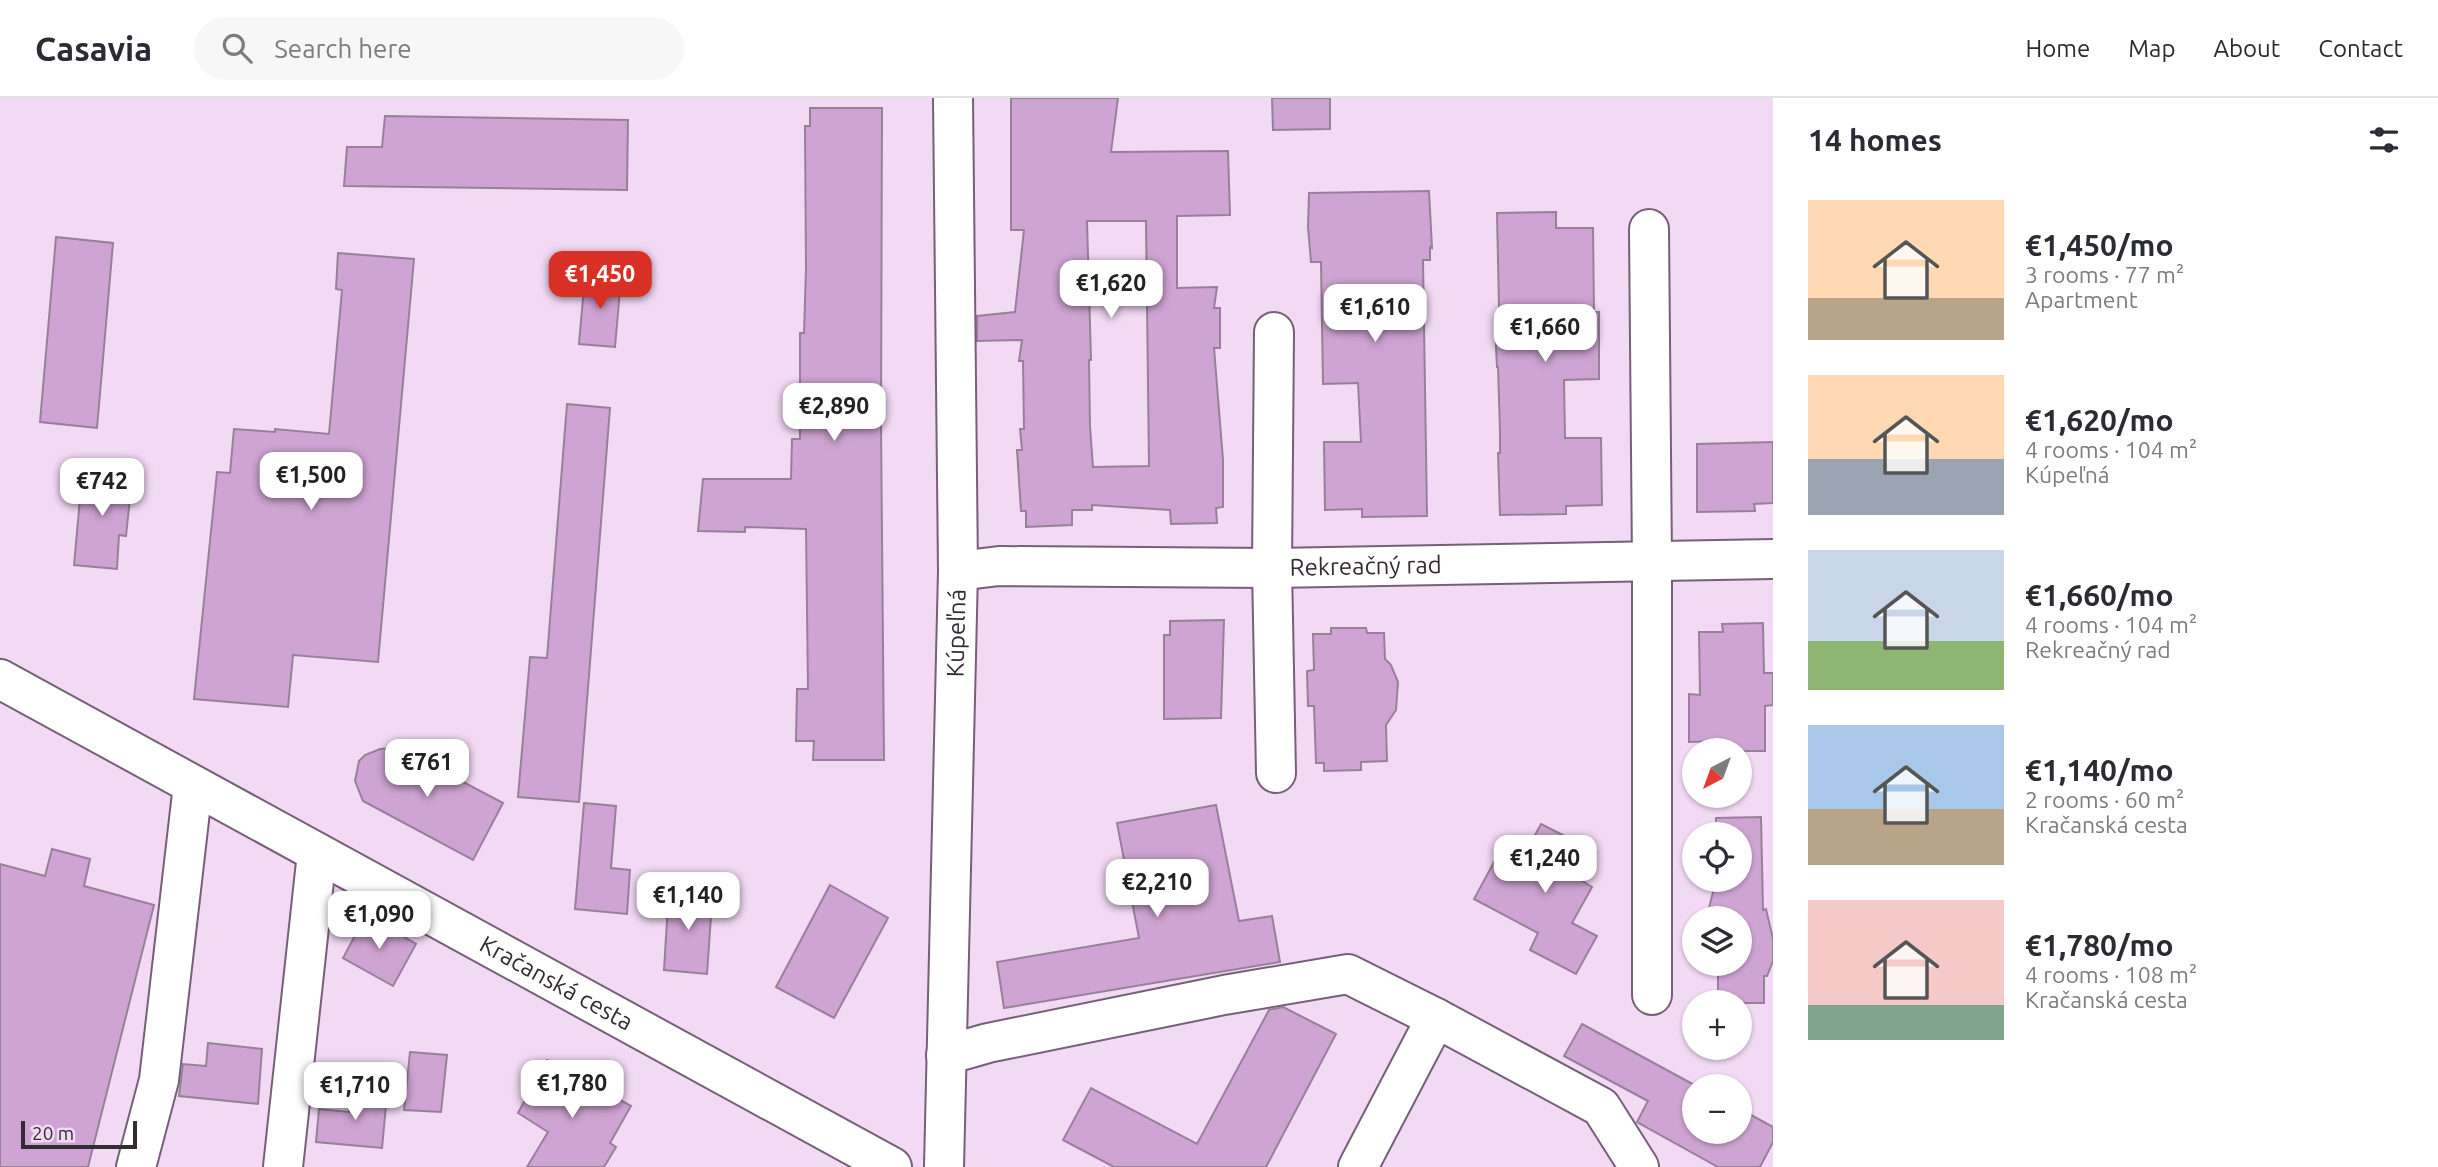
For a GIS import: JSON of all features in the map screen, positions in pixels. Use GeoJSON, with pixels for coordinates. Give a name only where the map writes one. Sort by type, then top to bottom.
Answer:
{"type":"FeatureCollection","features":[{"type":"Feature","properties":{"kind":"street","name":"Kúpeľná"},"geometry":{"type":"LineString","coordinates":[[944,1167],[958,570],[953,98]]}},
{"type":"Feature","properties":{"kind":"street"},"geometry":{"type":"LineString","coordinates":[[1649,229],[1652,995]]}},
{"type":"Feature","properties":{"kind":"street"},"geometry":{"type":"LineString","coordinates":[[1274,332],[1272,568],[1276,773]]}},
{"type":"Feature","properties":{"kind":"street","name":"Rekreačný rad"},"geometry":{"type":"LineString","coordinates":[[958,570],[999,566],[1272,568],[1773,559]]}},
{"type":"Feature","properties":{"kind":"street","name":"Kračanská cesta"},"geometry":{"type":"LineString","coordinates":[[0,679],[892,1167]]}},
{"type":"Feature","properties":{"kind":"street"},"geometry":{"type":"LineString","coordinates":[[136,1167],[159,1080],[193,785]]}},
{"type":"Feature","properties":{"kind":"street"},"geometry":{"type":"LineString","coordinates":[[283,1167],[317,853]]}},
{"type":"Feature","properties":{"kind":"street"},"geometry":{"type":"LineString","coordinates":[[946,1055],[988,1043],[1348,974],[1601,1107],[1639,1167]]}},
{"type":"Feature","properties":{"kind":"street"},"geometry":{"type":"LineString","coordinates":[[1358,1167],[1436,1018]]}},
{"type":"Feature","properties":{"kind":"building"},"geometry":{"type":"Polygon","coordinates":[[[1011,98],[1118,98],[1111,152],[1228,151],[1230,215],[1177,216],[1177,288],[1217,287],[1214,308],[1220,308],[1220,348],[1214,348],[1223,460],[1223,507],[1216,508],[1217,523],[1171,524],[1170,510],[1092,505],[1092,510],[1072,510],[1072,525],[1026,527],[1026,511],[1021,511],[1017,450],[1022,450],[1020,429],[1024,429],[1023,361],[1019,361],[1022,340],[977,341],[977,316],[1015,312],[1024,230],[1011,230],[1011,98]],[[1087,221],[1093,467],[1149,466],[1146,221],[1087,221]]]}},
{"type":"Feature","properties":{"kind":"building"},"geometry":{"type":"Polygon","coordinates":[[[1272,98],[1330,98],[1330,129],[1273,130],[1272,98]]]}},
{"type":"Feature","properties":{"kind":"building"},"geometry":{"type":"Polygon","coordinates":[[[810,108],[882,108],[884,760],[813,760],[814,741],[796,741],[797,689],[808,689],[806,529],[745,527],[745,532],[698,531],[703,479],[791,479],[792,439],[800,439],[800,333],[804,333],[806,268],[805,126],[810,126],[810,108]]]}},
{"type":"Feature","properties":{"kind":"building"},"geometry":{"type":"Polygon","coordinates":[[[385,116],[628,120],[627,190],[344,186],[347,147],[382,147],[385,116]]]}},
{"type":"Feature","properties":{"kind":"building"},"geometry":{"type":"Polygon","coordinates":[[[1429,191],[1432,248],[1430,247],[1430,260],[1423,260],[1427,516],[1362,517],[1362,509],[1325,510],[1324,442],[1361,442],[1358,383],[1323,384],[1321,262],[1311,262],[1309,193],[1429,191]]]}},
{"type":"Feature","properties":{"kind":"building"},"geometry":{"type":"Polygon","coordinates":[[[1556,212],[1556,228],[1593,228],[1594,312],[1599,312],[1599,379],[1564,380],[1565,438],[1601,438],[1602,505],[1566,506],[1566,514],[1500,515],[1496,347],[1499,306],[1497,213],[1556,212]]]}},
{"type":"Feature","properties":{"kind":"building"},"geometry":{"type":"Polygon","coordinates":[[[56,237],[113,243],[97,428],[40,422],[56,237]]]}},
{"type":"Feature","properties":{"kind":"building"},"geometry":{"type":"Polygon","coordinates":[[[338,253],[414,259],[378,662],[293,655],[288,707],[194,699],[217,472],[230,473],[234,429],[275,432],[275,429],[329,434],[342,290],[336,289],[338,253]]]}},
{"type":"Feature","properties":{"kind":"building"},"geometry":{"type":"Polygon","coordinates":[[[585,275],[621,279],[615,347],[579,344],[585,275]]]}},
{"type":"Feature","properties":{"kind":"building"},"geometry":{"type":"Polygon","coordinates":[[[567,404],[610,408],[579,802],[518,797],[530,657],[547,658],[567,404]]]}},
{"type":"Feature","properties":{"kind":"building"},"geometry":{"type":"Polygon","coordinates":[[[1773,442],[1773,503],[1754,504],[1755,511],[1697,512],[1697,444],[1773,442]]]}},
{"type":"Feature","properties":{"kind":"building"},"geometry":{"type":"Polygon","coordinates":[[[83,466],[132,479],[126,536],[119,535],[117,569],[74,565],[83,466]]]}},
{"type":"Feature","properties":{"kind":"building"},"geometry":{"type":"Polygon","coordinates":[[[1224,620],[1221,718],[1164,719],[1164,635],[1170,635],[1170,621],[1224,620]]]}},
{"type":"Feature","properties":{"kind":"building"},"geometry":{"type":"Polygon","coordinates":[[[1763,623],[1764,673],[1773,673],[1773,705],[1765,706],[1765,751],[1752,751],[1752,738],[1689,738],[1689,694],[1700,695],[1699,632],[1723,632],[1722,624],[1763,623]]]}},
{"type":"Feature","properties":{"kind":"building"},"geometry":{"type":"Polygon","coordinates":[[[1331,628],[1366,628],[1367,633],[1384,633],[1385,659],[1391,665],[1398,682],[1396,710],[1386,725],[1387,761],[1361,762],[1361,770],[1324,771],[1324,763],[1316,763],[1314,706],[1308,706],[1307,671],[1314,670],[1313,634],[1331,634],[1331,628]]]}},
{"type":"Feature","properties":{"kind":"building"},"geometry":{"type":"Polygon","coordinates":[[[399,748],[503,803],[473,860],[363,801],[355,781],[359,761],[365,755],[380,749],[399,748]]]}},
{"type":"Feature","properties":{"kind":"building"},"geometry":{"type":"Polygon","coordinates":[[[584,803],[616,806],[611,868],[630,870],[627,914],[575,909],[584,803]]]}},
{"type":"Feature","properties":{"kind":"building"},"geometry":{"type":"Polygon","coordinates":[[[1216,805],[1239,921],[1272,916],[1280,962],[1004,1008],[997,962],[1139,938],[1117,823],[1216,805]]]}},
{"type":"Feature","properties":{"kind":"building"},"geometry":{"type":"Polygon","coordinates":[[[1761,817],[1763,910],[1766,909],[1773,939],[1773,961],[1767,976],[1764,976],[1764,1003],[1752,1003],[1752,990],[1718,990],[1718,976],[1752,976],[1752,906],[1710,906],[1713,892],[1752,892],[1752,822],[1716,822],[1716,818],[1761,817]]]}},
{"type":"Feature","properties":{"kind":"building"},"geometry":{"type":"Polygon","coordinates":[[[1541,824],[1596,852],[1581,880],[1592,887],[1572,923],[1597,936],[1576,974],[1530,950],[1538,933],[1474,899],[1500,851],[1521,861],[1541,824]]]}},
{"type":"Feature","properties":{"kind":"building"},"geometry":{"type":"Polygon","coordinates":[[[52,849],[90,859],[84,886],[154,905],[88,1167],[0,1167],[0,864],[45,876],[52,849]]]}},
{"type":"Feature","properties":{"kind":"building"},"geometry":{"type":"Polygon","coordinates":[[[678,884],[717,905],[711,916],[707,974],[664,970],[668,904],[678,884]]]}},
{"type":"Feature","properties":{"kind":"building"},"geometry":{"type":"Polygon","coordinates":[[[830,885],[888,918],[834,1018],[776,987],[830,885]]]}},
{"type":"Feature","properties":{"kind":"building"},"geometry":{"type":"Polygon","coordinates":[[[366,915],[416,944],[393,986],[343,958],[366,915]]]}},
{"type":"Feature","properties":{"kind":"building"},"geometry":{"type":"Polygon","coordinates":[[[1283,1007],[1336,1034],[1266,1167],[1114,1167],[1063,1140],[1091,1088],[1197,1144],[1269,1010],[1283,1007]]]}},
{"type":"Feature","properties":{"kind":"building"},"geometry":{"type":"Polygon","coordinates":[[[1582,1024],[1682,1078],[1682,1144],[1752,1144],[1752,1116],[1773,1127],[1773,1142],[1760,1167],[1718,1167],[1637,1122],[1648,1101],[1564,1056],[1582,1024]]]}},
{"type":"Feature","properties":{"kind":"building"},"geometry":{"type":"Polygon","coordinates":[[[208,1043],[262,1049],[258,1104],[179,1096],[183,1064],[206,1066],[208,1043]]]}},
{"type":"Feature","properties":{"kind":"building"},"geometry":{"type":"Polygon","coordinates":[[[410,1052],[447,1055],[441,1112],[404,1110],[410,1052]]]}},
{"type":"Feature","properties":{"kind":"building"},"geometry":{"type":"Polygon","coordinates":[[[547,1060],[631,1106],[610,1143],[616,1147],[604,1167],[527,1167],[548,1132],[518,1113],[547,1060]]]}},
{"type":"Feature","properties":{"kind":"building"},"geometry":{"type":"Polygon","coordinates":[[[351,1091],[387,1095],[382,1148],[316,1142],[319,1109],[349,1112],[351,1091]]]}}]}
